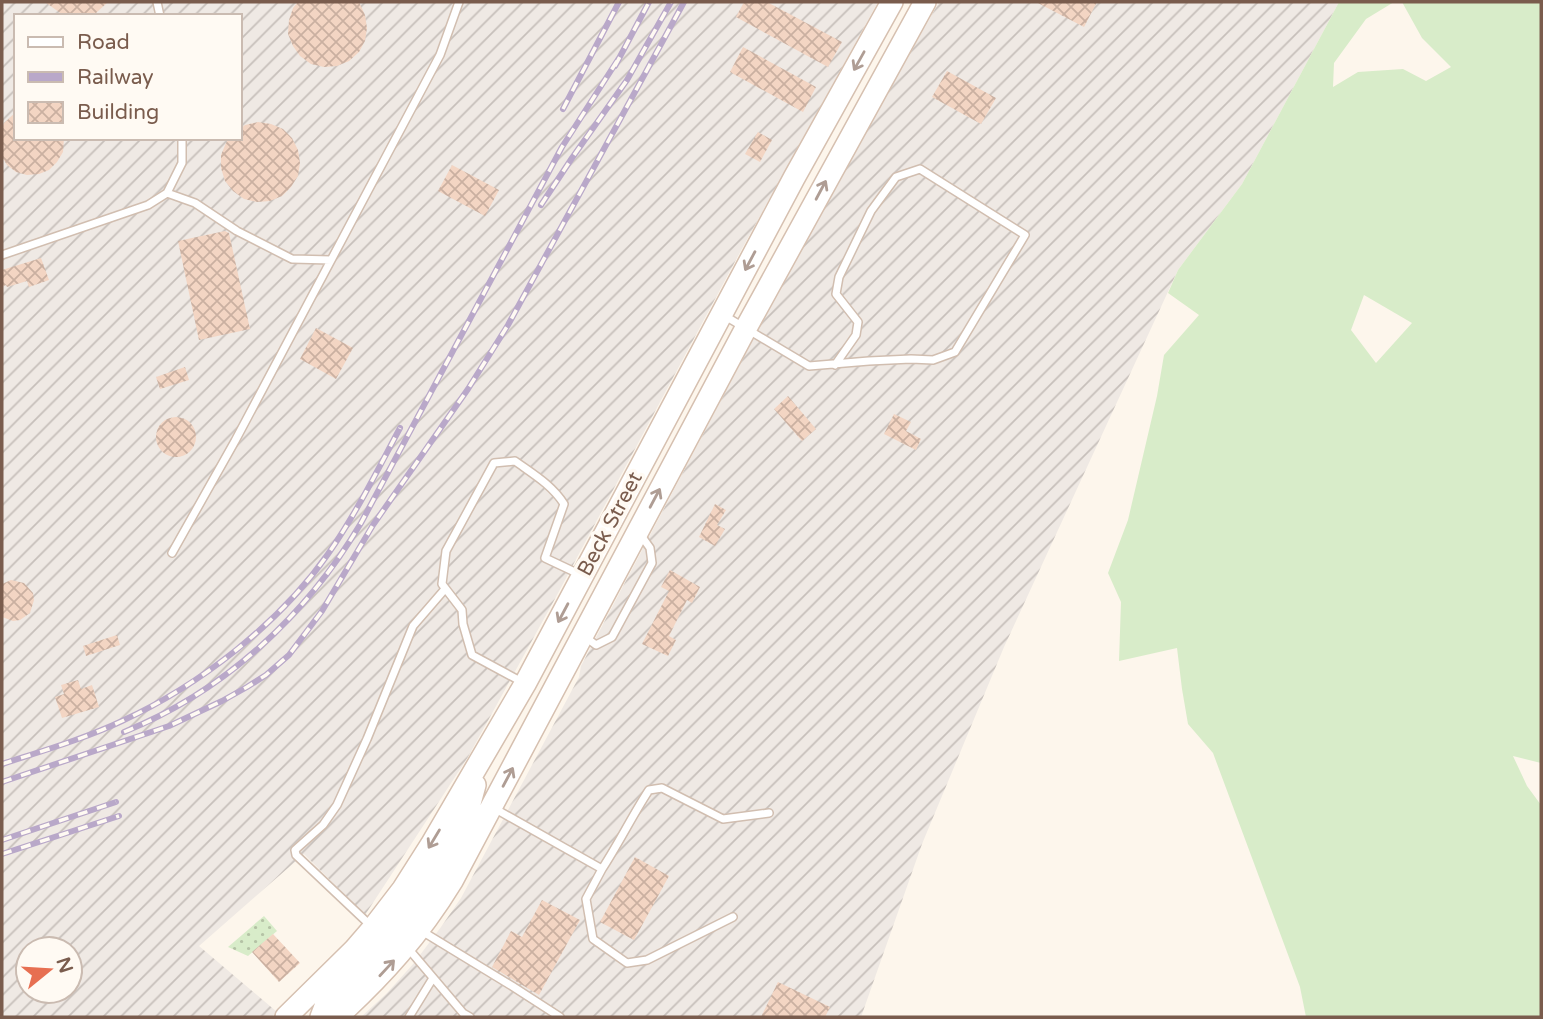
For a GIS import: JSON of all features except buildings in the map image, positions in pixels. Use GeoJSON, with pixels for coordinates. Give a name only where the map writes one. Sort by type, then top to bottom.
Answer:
{"type":"FeatureCollection","features":[{"type":"Feature","properties":{"kind":"main road","name":"Beck Street"},"geometry":{"type":"LineString","coordinates":[[286,1017],[334,971],[388,909],[417,867],[481,760],[525,684],[794,178],[892,2]]}},
{"type":"Feature","properties":{"kind":"main road","name":"Beck Street"},"geometry":{"type":"LineString","coordinates":[[338,1017],[407,947],[452,881],[746,328],[925,2]]}},
{"type":"Feature","properties":{"kind":"main road"},"geometry":{"type":"LineString","coordinates":[[321,1017],[326,1004],[385,943],[431,881],[466,818],[481,760]]}},
{"type":"Feature","properties":{"kind":"lane"},"geometry":{"type":"LineString","coordinates":[[172,553],[235,441],[440,55],[459,2]]}},
{"type":"Feature","properties":{"kind":"lane"},"geometry":{"type":"LineString","coordinates":[[2,255],[148,205],[166,193],[182,163],[182,140]]}},
{"type":"Feature","properties":{"kind":"lane"},"geometry":{"type":"LineString","coordinates":[[722,314],[810,366],[835,365],[869,361],[933,360],[956,352],[1024,235],[920,169],[896,177],[871,211],[839,276],[836,294],[858,322],[856,335],[835,365]]}},
{"type":"Feature","properties":{"kind":"lane"},"geometry":{"type":"LineString","coordinates":[[166,193],[195,203],[237,232],[292,259],[331,260]]}},
{"type":"Feature","properties":{"kind":"lane"},"geometry":{"type":"LineString","coordinates":[[525,684],[472,655],[462,610],[442,584],[446,551],[494,463],[515,461],[558,494],[564,504],[545,558],[583,576]]}},
{"type":"Feature","properties":{"kind":"lane"},"geometry":{"type":"LineString","coordinates":[[373,928],[296,855],[295,850],[323,825],[337,805],[413,626],[445,589]]}},
{"type":"Feature","properties":{"kind":"lane"},"geometry":{"type":"LineString","coordinates":[[733,917],[647,960],[627,963],[593,939],[586,899],[649,790],[662,788],[723,819],[769,813]]}},
{"type":"Feature","properties":{"kind":"lane"},"geometry":{"type":"LineString","coordinates":[[492,807],[602,869]]}},
{"type":"Feature","properties":{"kind":"lane"},"geometry":{"type":"LineString","coordinates":[[420,930],[560,1017]]}},
{"type":"Feature","properties":{"kind":"lane"},"geometry":{"type":"LineString","coordinates":[[407,947],[463,1013],[470,1017]]}},
{"type":"Feature","properties":{"kind":"lane"},"geometry":{"type":"LineString","coordinates":[[409,1017],[433,978]]}},
{"type":"Feature","properties":{"kind":"shaded area"},"geometry":{"type":"Polygon","coordinates":[[[2,2],[878,2],[468,757],[365,915],[304,854],[199,946],[277,1012],[271,1017],[2,1017],[2,2]]]}},
{"type":"Feature","properties":{"kind":"shaded area"},"geometry":{"type":"Polygon","coordinates":[[[939,2],[1339,2],[1242,184],[1178,270],[1004,647],[922,844],[861,1017],[361,1017],[414,963],[461,898],[815,222],[939,2]]]}},
{"type":"Feature","properties":{"kind":"green space"},"geometry":{"type":"Polygon","coordinates":[[[1339,2],[1394,2],[1366,19],[1334,63],[1333,87],[1358,72],[1403,69],[1426,81],[1451,67],[1422,38],[1402,2],[1541,2],[1541,763],[1513,756],[1527,786],[1541,805],[1541,1017],[1306,1017],[1300,987],[1213,753],[1188,724],[1177,648],[1119,661],[1121,602],[1108,573],[1128,520],[1164,355],[1199,315],[1168,293],[1178,270],[1242,184],[1339,2]],[[1364,295],[1351,330],[1376,363],[1412,323],[1364,295]]]}},
{"type":"Feature","properties":{"kind":"green space"},"geometry":{"type":"Polygon","coordinates":[[[264,916],[277,931],[248,956],[228,947],[264,916]]]}},
{"type":"Feature","properties":{"kind":"railway"},"geometry":{"type":"LineString","coordinates":[[563,109],[619,2]]}},
{"type":"Feature","properties":{"kind":"railway"},"geometry":{"type":"LineString","coordinates":[[615,66],[649,2]]}},
{"type":"Feature","properties":{"kind":"railway"},"geometry":{"type":"LineString","coordinates":[[541,205],[627,80],[671,2]]}},
{"type":"Feature","properties":{"kind":"railway"},"geometry":{"type":"LineString","coordinates":[[2,782],[169,726],[247,687],[289,655],[322,611],[373,525],[468,389],[508,325],[684,2]]}},
{"type":"Feature","properties":{"kind":"railway"},"geometry":{"type":"LineString","coordinates":[[124,732],[196,695],[260,647],[315,589],[339,557],[361,523],[562,147],[619,58]]}},
{"type":"Feature","properties":{"kind":"railway"},"geometry":{"type":"LineString","coordinates":[[2,764],[78,739],[122,721],[180,690],[236,650],[286,605],[328,554],[357,508],[400,428]]}},
{"type":"Feature","properties":{"kind":"railway"},"geometry":{"type":"LineString","coordinates":[[2,840],[116,802]]}},
{"type":"Feature","properties":{"kind":"railway"},"geometry":{"type":"LineString","coordinates":[[2,854],[119,816]]}}]}
